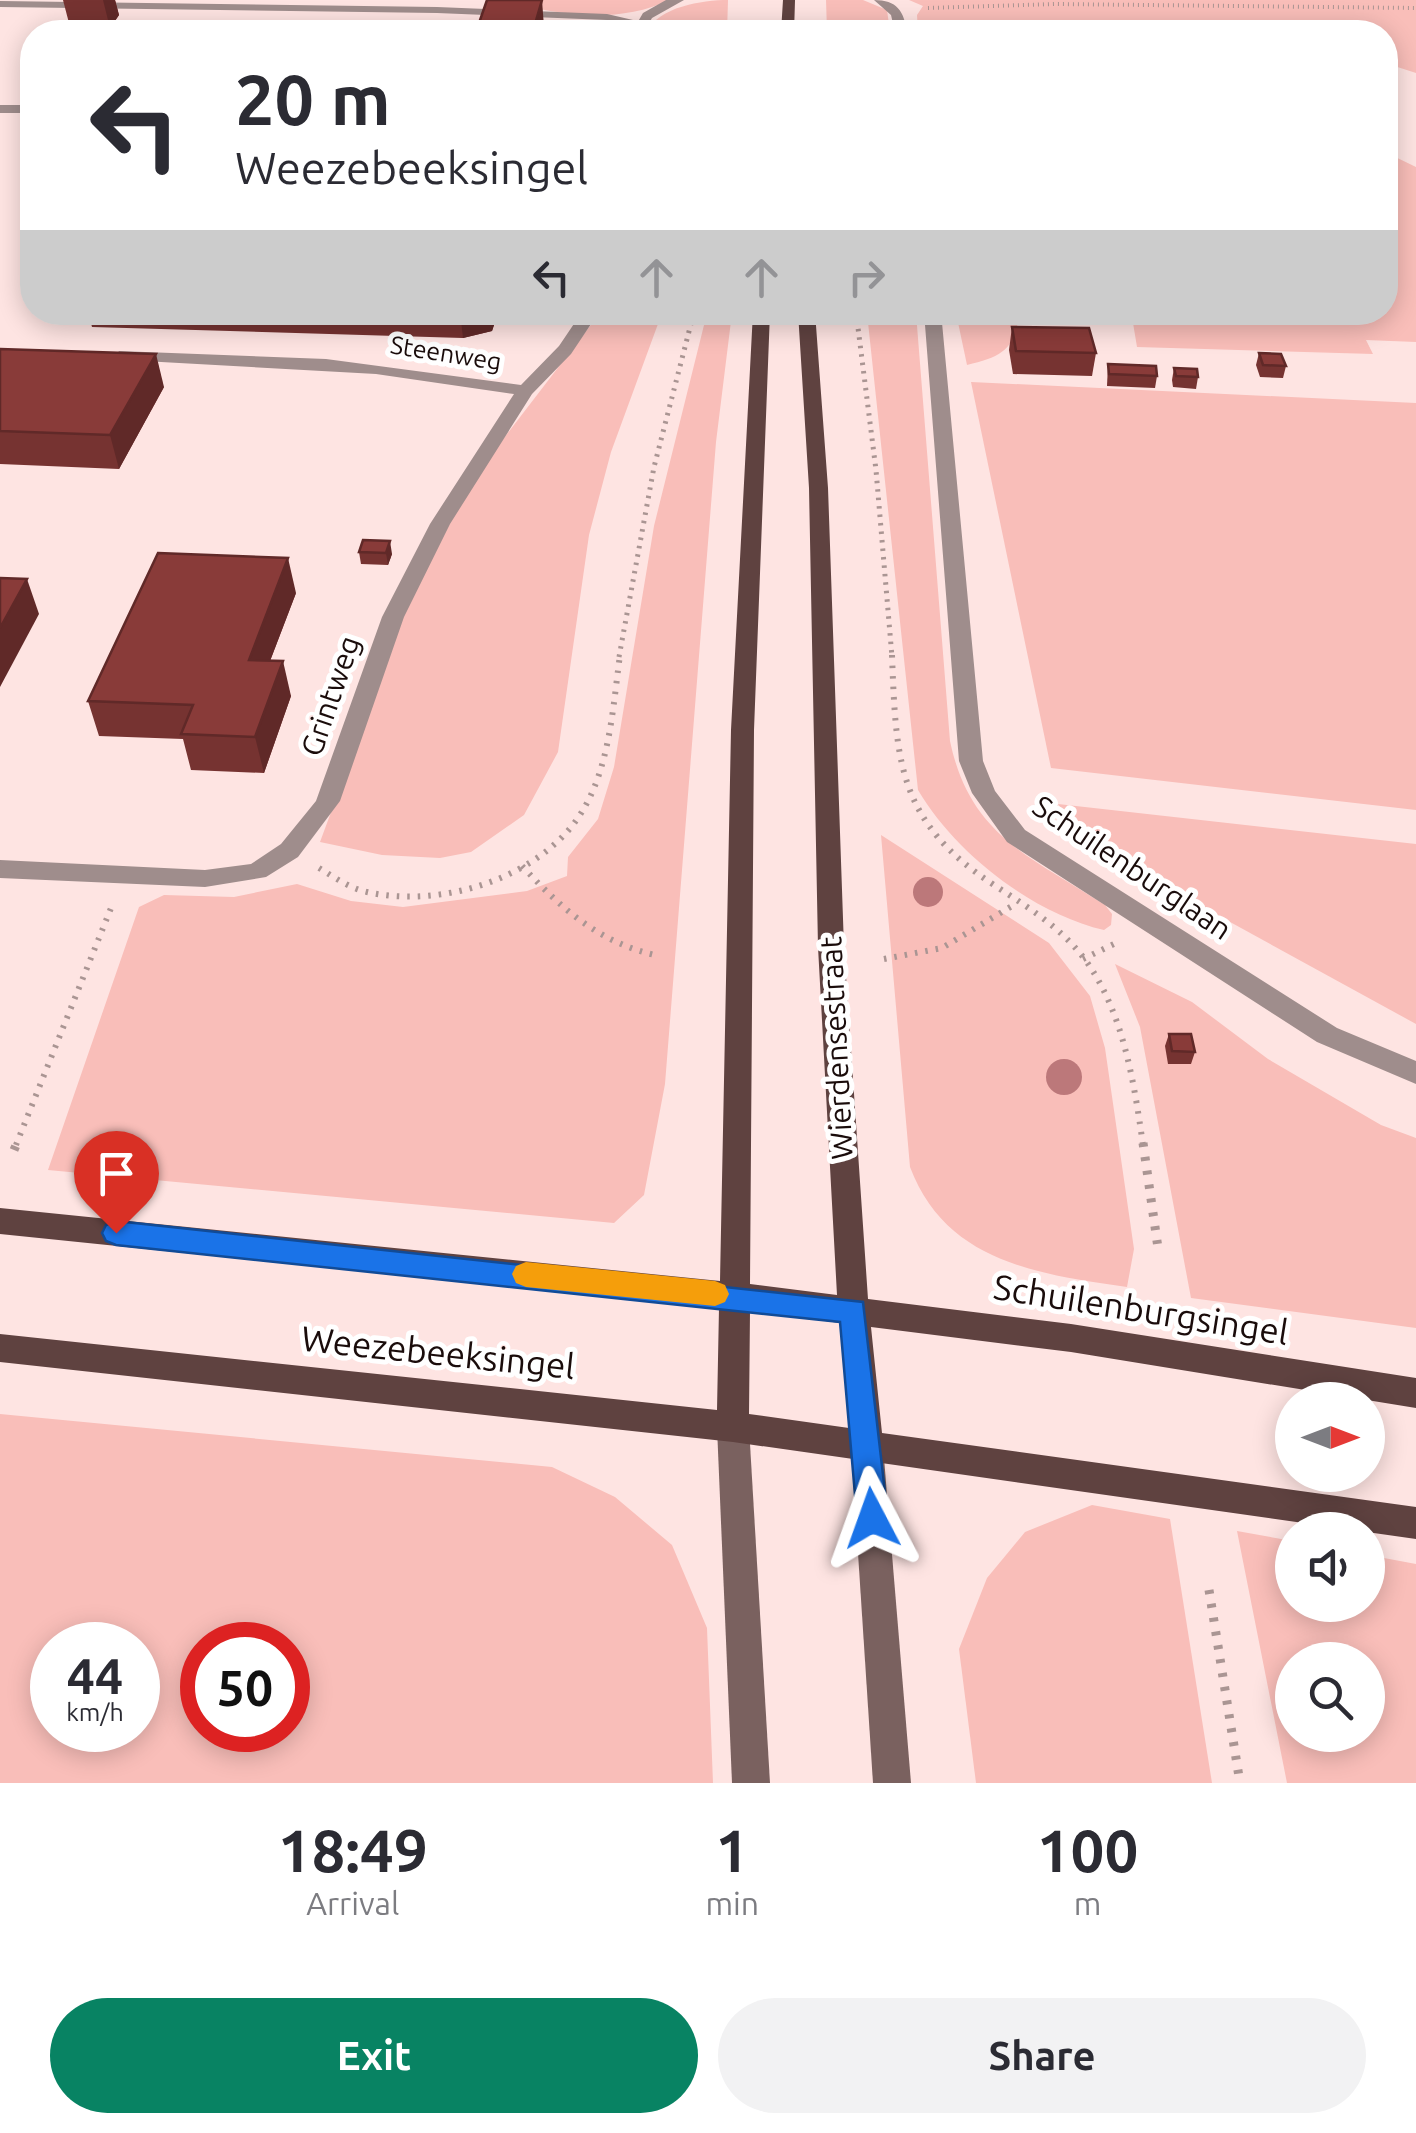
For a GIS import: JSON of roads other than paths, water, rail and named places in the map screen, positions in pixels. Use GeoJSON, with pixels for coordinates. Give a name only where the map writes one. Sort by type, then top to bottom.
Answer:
{"type":"FeatureCollection","features":[{"type":"Feature","properties":{"kind":"main road"},"geometry":{"type":"LineString","coordinates":[[751,1783],[733,1427],[734,1094],[750,477],[761,325]]}},
{"type":"Feature","properties":{"kind":"main road","name":"Wierdensestraat"},"geometry":{"type":"LineString","coordinates":[[807,325],[821,524],[824,779],[853,1311],[892,1783]]}},
{"type":"Feature","properties":{"kind":"main road"},"geometry":{"type":"LineString","coordinates":[[0,1221],[853,1311]]}},
{"type":"Feature","properties":{"kind":"main road","name":"Schuilenburgsingel"},"geometry":{"type":"LineString","coordinates":[[853,1311],[1071,1338],[1416,1394]]}},
{"type":"Feature","properties":{"kind":"main road","name":"Weezebeeksingel"},"geometry":{"type":"LineString","coordinates":[[0,1348],[733,1427],[867,1446]]}},
{"type":"Feature","properties":{"kind":"main road"},"geometry":{"type":"LineString","coordinates":[[867,1446],[1416,1523]]}},
{"type":"Feature","properties":{"kind":"street"},"geometry":{"type":"LineString","coordinates":[[650,20],[678,0]]}},
{"type":"Feature","properties":{"kind":"street"},"geometry":{"type":"LineString","coordinates":[[880,0],[897,13],[899,20]]}},
{"type":"Feature","properties":{"kind":"street","name":"Grintweg"},"geometry":{"type":"LineString","coordinates":[[0,868],[215,878],[257,870],[312,829],[328,800],[393,616],[440,524],[525,391],[565,350],[582,325]]}},
{"type":"Feature","properties":{"kind":"street","name":"Schuilenburglaan"},"geometry":{"type":"LineString","coordinates":[[933,325],[972,761],[984,793],[1016,836],[1327,1035],[1416,1073]]}},
{"type":"Feature","properties":{"kind":"street","name":"Steenweg"},"geometry":{"type":"LineString","coordinates":[[112,355],[344,364],[438,374],[525,391]]}},
{"type":"Feature","properties":{"kind":"lane"},"geometry":{"type":"LineString","coordinates":[[0,4],[512,20]]}}]}
